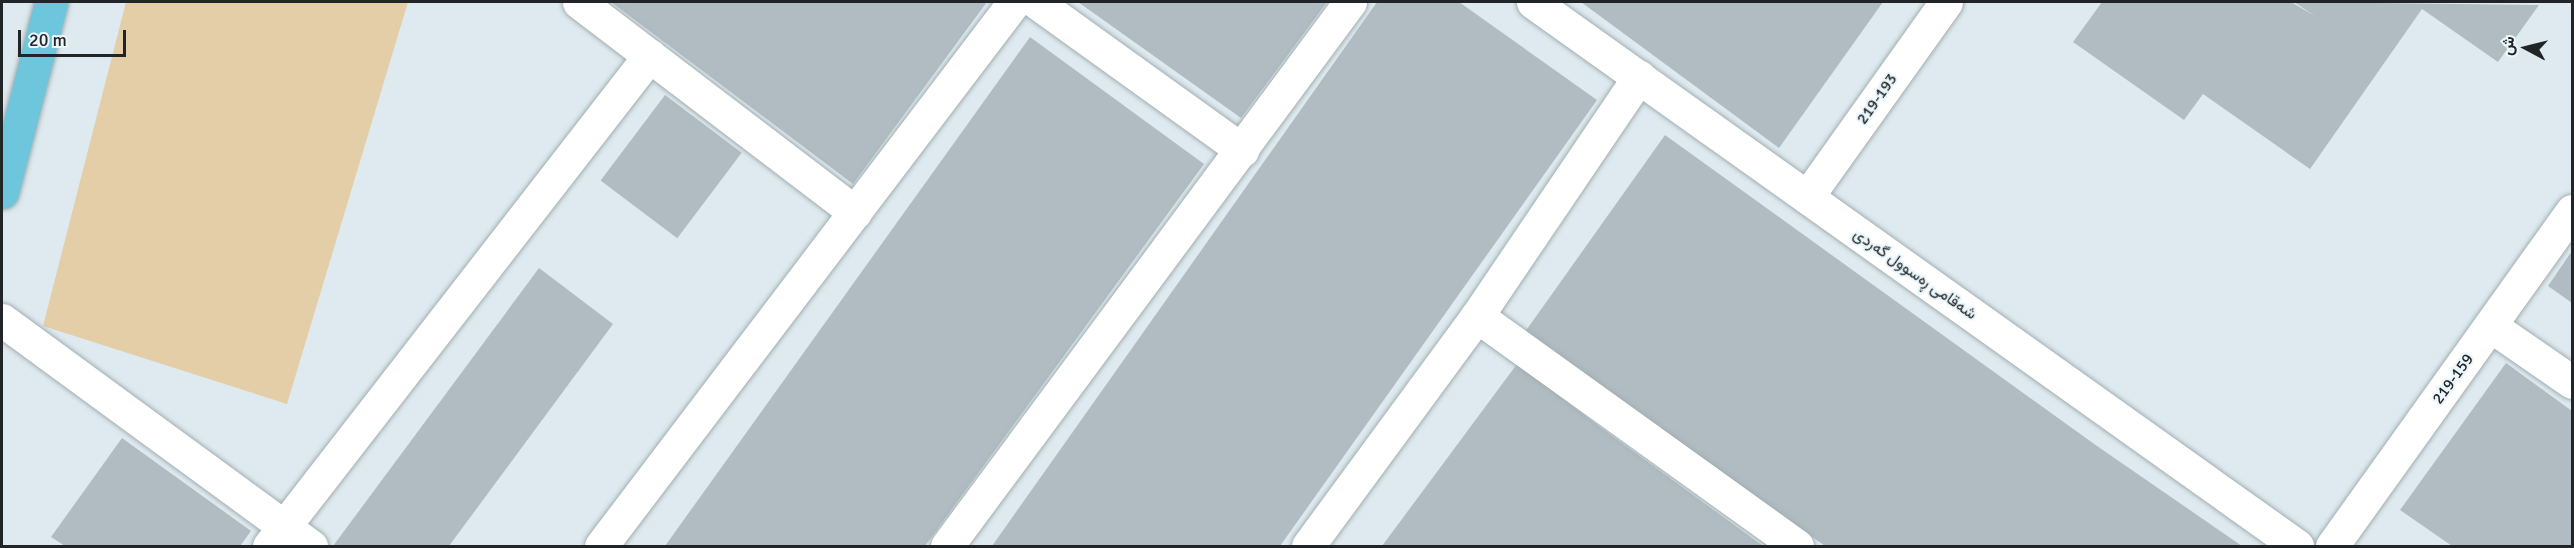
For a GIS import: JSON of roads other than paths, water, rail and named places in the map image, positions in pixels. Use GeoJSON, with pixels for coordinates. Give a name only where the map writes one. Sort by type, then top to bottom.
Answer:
{"type":"FeatureCollection","features":[{"type":"Feature","properties":{"kind":"main road"},"geometry":{"type":"LineString","coordinates":[[2,192],[51,2]]}},
{"type":"Feature","properties":{"kind":"street"},"geometry":{"type":"LineString","coordinates":[[579,2],[855,212]]}},
{"type":"Feature","properties":{"kind":"street"},"geometry":{"type":"LineString","coordinates":[[601,546],[1014,2]]}},
{"type":"Feature","properties":{"kind":"street"},"geometry":{"type":"LineString","coordinates":[[1036,2],[1242,150]]}},
{"type":"Feature","properties":{"kind":"street"},"geometry":{"type":"LineString","coordinates":[[946,546],[1350,2]]}},
{"type":"Feature","properties":{"kind":"street","name":"شەقامی ڕەسوول گەردی"},"geometry":{"type":"LineString","coordinates":[[1533,2],[2298,546]]}},
{"type":"Feature","properties":{"kind":"street","name":"219-193"},"geometry":{"type":"LineString","coordinates":[[1807,197],[1946,2]]}},
{"type":"Feature","properties":{"kind":"street"},"geometry":{"type":"LineString","coordinates":[[276,536],[650,55]]}},
{"type":"Feature","properties":{"kind":"street"},"geometry":{"type":"LineString","coordinates":[[1319,542],[1640,77]]}},
{"type":"Feature","properties":{"kind":"street","name":"219-159"},"geometry":{"type":"LineString","coordinates":[[2332,546],[2572,211]]}},
{"type":"Feature","properties":{"kind":"street"},"geometry":{"type":"LineString","coordinates":[[1477,316],[1797,546]]}},
{"type":"Feature","properties":{"kind":"street"},"geometry":{"type":"LineString","coordinates":[[2,320],[276,536],[311,546]]}},
{"type":"Feature","properties":{"kind":"street"},"geometry":{"type":"LineString","coordinates":[[2491,326],[2572,382]]}}]}
